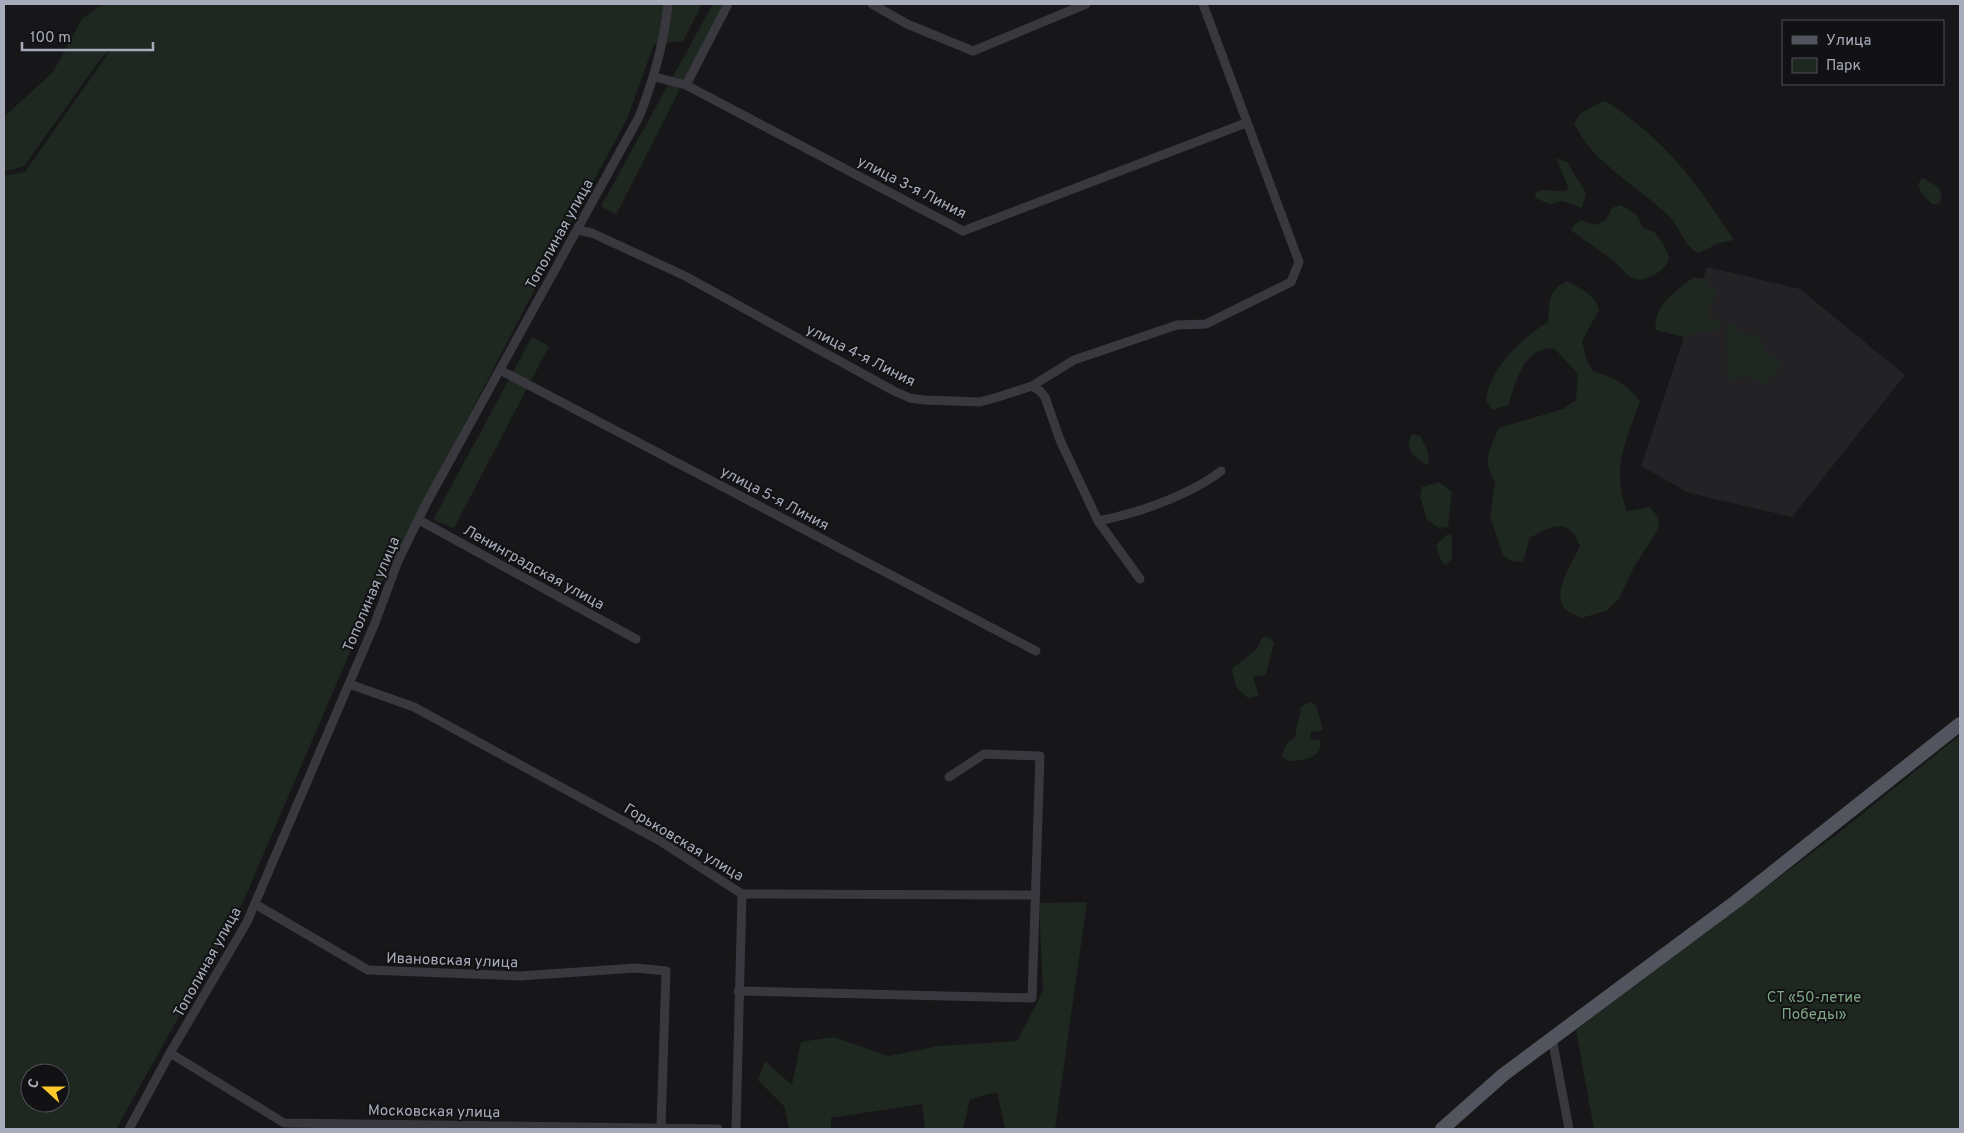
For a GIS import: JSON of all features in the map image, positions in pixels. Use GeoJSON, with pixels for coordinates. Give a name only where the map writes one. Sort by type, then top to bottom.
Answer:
{"type":"FeatureCollection","features":[{"type":"Feature","properties":{"kind":"main road"},"geometry":{"type":"LineString","coordinates":[[1442,1129],[1483,1091],[1738,900],[1960,724]]}},
{"type":"Feature","properties":{"kind":"street","name":"Тополиная улица"},"geometry":{"type":"LineString","coordinates":[[129,1129],[170,1052],[242,930],[255,904],[375,623],[398,561],[418,520],[628,139],[655,77],[665,32],[668,4]]}},
{"type":"Feature","properties":{"kind":"street"},"geometry":{"type":"LineString","coordinates":[[686,85],[728,4]]}},
{"type":"Feature","properties":{"kind":"street"},"geometry":{"type":"LineString","coordinates":[[872,4],[907,24],[973,51],[1086,4]]}},
{"type":"Feature","properties":{"kind":"street"},"geometry":{"type":"LineString","coordinates":[[1203,4],[1246,123]]}},
{"type":"Feature","properties":{"kind":"street","name":"улица 3-я Линия"},"geometry":{"type":"LineString","coordinates":[[655,77],[686,85],[963,231],[1246,123]]}},
{"type":"Feature","properties":{"kind":"street","name":"улица 4-я Линия"},"geometry":{"type":"LineString","coordinates":[[578,230],[592,234],[685,276],[910,398],[980,402],[1032,386],[1074,360],[1177,325],[1206,324],[1291,282],[1299,262],[1246,123]]}},
{"type":"Feature","properties":{"kind":"street","name":"улица 5-я Линия"},"geometry":{"type":"LineString","coordinates":[[500,370],[1036,651]]}},
{"type":"Feature","properties":{"kind":"street"},"geometry":{"type":"LineString","coordinates":[[1032,386],[1045,397],[1060,440],[1098,521],[1140,579]]}},
{"type":"Feature","properties":{"kind":"street"},"geometry":{"type":"LineString","coordinates":[[1098,521],[1130,515],[1209,480],[1221,471]]}},
{"type":"Feature","properties":{"kind":"street","name":"Ленинградская улица"},"geometry":{"type":"LineString","coordinates":[[418,520],[636,639]]}},
{"type":"Feature","properties":{"kind":"street","name":"Горьковская улица"},"geometry":{"type":"LineString","coordinates":[[349,684],[422,711],[660,841],[742,894],[1036,895]]}},
{"type":"Feature","properties":{"kind":"street"},"geometry":{"type":"LineString","coordinates":[[738,991],[1032,998],[1040,756],[984,754],[949,777]]}},
{"type":"Feature","properties":{"kind":"street"},"geometry":{"type":"LineString","coordinates":[[736,1129],[738,991],[742,894]]}},
{"type":"Feature","properties":{"kind":"street","name":"Ивановская улица"},"geometry":{"type":"LineString","coordinates":[[255,904],[368,970],[520,976],[636,968],[666,972],[661,1128]]}},
{"type":"Feature","properties":{"kind":"street"},"geometry":{"type":"LineString","coordinates":[[1552,1038],[1569,1129]]}},
{"type":"Feature","properties":{"kind":"street","name":"Московская улица"},"geometry":{"type":"LineString","coordinates":[[170,1052],[284,1123],[512,1128],[718,1129]]}},
{"type":"Feature","properties":{"kind":"shaded area"},"geometry":{"type":"Polygon","coordinates":[[[1707,267],[1800,289],[1905,375],[1792,517],[1689,493],[1641,466],[1707,267]]]}},
{"type":"Feature","properties":{"kind":"green space"},"geometry":{"type":"Polygon","coordinates":[[[102,4],[702,4],[683,41],[654,44],[627,119],[533,293],[371,603],[243,902],[116,1129],[4,1129],[4,176],[25,172],[112,48],[99,61],[24,166],[4,172],[4,117],[53,72],[82,19],[102,4]]]}},
{"type":"Feature","properties":{"kind":"green space"},"geometry":{"type":"Polygon","coordinates":[[[713,4],[723,4],[616,215],[601,206],[713,4]]]}},
{"type":"Feature","properties":{"kind":"green space"},"geometry":{"type":"Polygon","coordinates":[[[1603,101],[1622,112],[1663,147],[1689,176],[1734,240],[1719,243],[1699,253],[1690,247],[1670,217],[1604,163],[1583,138],[1574,123],[1581,113],[1603,101]]]}},
{"type":"Feature","properties":{"kind":"green space"},"geometry":{"type":"Polygon","coordinates":[[[1556,158],[1568,163],[1586,194],[1582,208],[1563,201],[1550,204],[1535,198],[1536,192],[1540,191],[1567,190],[1568,187],[1556,158]]]}},
{"type":"Feature","properties":{"kind":"green space"},"geometry":{"type":"Polygon","coordinates":[[[1922,177],[1939,188],[1942,197],[1939,204],[1932,204],[1922,194],[1918,185],[1922,177]]]}},
{"type":"Feature","properties":{"kind":"green space"},"geometry":{"type":"Polygon","coordinates":[[[1620,205],[1636,214],[1643,228],[1656,234],[1667,252],[1669,258],[1664,267],[1645,279],[1631,277],[1609,257],[1571,230],[1581,220],[1595,225],[1605,221],[1612,208],[1620,205]]]}},
{"type":"Feature","properties":{"kind":"green space"},"geometry":{"type":"Polygon","coordinates":[[[1694,277],[1706,280],[1717,294],[1709,309],[1709,317],[1720,323],[1716,331],[1701,331],[1684,337],[1656,330],[1658,313],[1667,299],[1694,277]]]}},
{"type":"Feature","properties":{"kind":"green space"},"geometry":{"type":"Polygon","coordinates":[[[1567,281],[1591,296],[1599,310],[1582,341],[1587,361],[1594,372],[1620,382],[1640,401],[1622,455],[1620,481],[1622,495],[1627,511],[1650,507],[1658,517],[1659,528],[1634,567],[1619,599],[1606,611],[1581,618],[1564,608],[1560,594],[1565,577],[1580,546],[1570,530],[1559,526],[1545,530],[1530,538],[1523,562],[1511,561],[1503,555],[1490,516],[1495,481],[1488,461],[1499,428],[1563,409],[1576,400],[1578,374],[1555,349],[1544,349],[1529,359],[1523,367],[1508,405],[1493,410],[1486,401],[1488,389],[1500,366],[1518,346],[1548,322],[1553,293],[1567,281]]]}},
{"type":"Feature","properties":{"kind":"green space"},"geometry":{"type":"Polygon","coordinates":[[[1726,323],[1735,326],[1741,333],[1758,338],[1767,354],[1779,362],[1778,373],[1762,384],[1750,376],[1730,379],[1727,362],[1726,323]]]}},
{"type":"Feature","properties":{"kind":"green space"},"geometry":{"type":"Polygon","coordinates":[[[532,337],[549,346],[454,528],[433,520],[532,337]]]}},
{"type":"Feature","properties":{"kind":"green space"},"geometry":{"type":"Polygon","coordinates":[[[1412,434],[1420,436],[1426,446],[1429,458],[1427,465],[1411,452],[1409,444],[1412,434]]]}},
{"type":"Feature","properties":{"kind":"green space"},"geometry":{"type":"Polygon","coordinates":[[[1439,482],[1452,492],[1448,527],[1439,528],[1427,520],[1420,496],[1422,487],[1439,482]]]}},
{"type":"Feature","properties":{"kind":"green space"},"geometry":{"type":"Polygon","coordinates":[[[1448,534],[1452,536],[1452,559],[1445,565],[1440,558],[1436,545],[1448,534]]]}},
{"type":"Feature","properties":{"kind":"green space"},"geometry":{"type":"Polygon","coordinates":[[[1262,637],[1270,638],[1274,643],[1266,674],[1253,678],[1259,695],[1249,699],[1236,687],[1232,669],[1257,649],[1262,637]]]}},
{"type":"Feature","properties":{"kind":"green space"},"geometry":{"type":"Polygon","coordinates":[[[1310,702],[1316,705],[1323,729],[1319,732],[1311,731],[1310,739],[1320,740],[1320,746],[1315,755],[1311,757],[1288,761],[1281,756],[1287,743],[1295,737],[1301,707],[1310,702]]]}},
{"type":"Feature","properties":{"kind":"green space","name":"СТ «50-летие Победы»"},"geometry":{"type":"Polygon","coordinates":[[[1960,735],[1960,1129],[1594,1129],[1576,1030],[1841,831],[1960,735]]]}},
{"type":"Feature","properties":{"kind":"green space"},"geometry":{"type":"Polygon","coordinates":[[[1087,902],[1055,1129],[1005,1129],[997,1092],[970,1099],[963,1129],[925,1129],[922,1104],[831,1118],[831,1129],[789,1129],[784,1106],[758,1080],[765,1061],[792,1085],[801,1042],[833,1037],[889,1056],[939,1046],[1017,1041],[1043,991],[1039,903],[1087,902]]]}}]}
